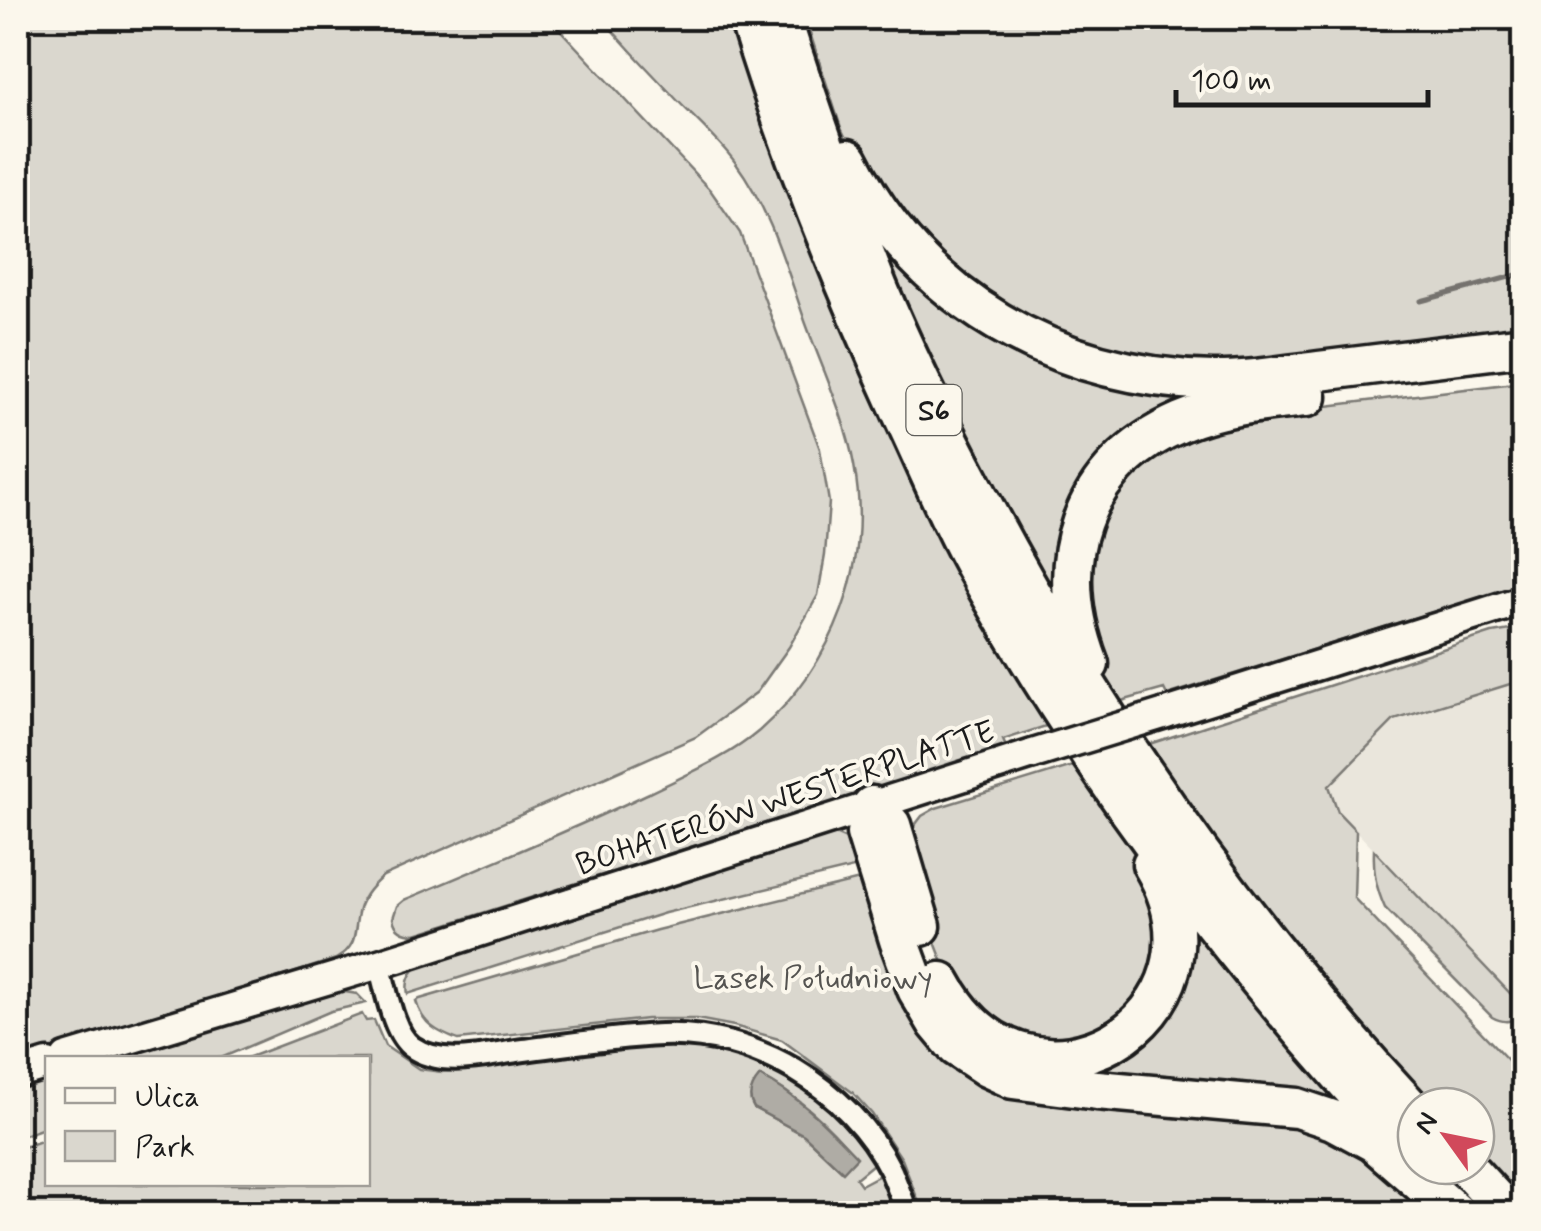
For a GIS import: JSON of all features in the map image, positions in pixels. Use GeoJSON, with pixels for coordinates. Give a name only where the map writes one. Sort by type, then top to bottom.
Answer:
{"type":"FeatureCollection","features":[{"type":"Feature","properties":{"kind":"highway","name":"S6"},"geometry":{"type":"LineString","coordinates":[[749,18],[818,220],[979,574],[1099,768],[1190,893],[1270,994],[1396,1137]]}},
{"type":"Feature","properties":{"kind":"highway","name":"S6"},"geometry":{"type":"LineString","coordinates":[[781,18],[820,138],[880,291],[942,428],[1039,607],[1144,774],[1214,873],[1294,974],[1396,1091]]}},
{"type":"Feature","properties":{"kind":"highway"},"geometry":{"type":"LineString","coordinates":[[781,18],[851,164],[880,214],[908,250],[973,306],[1053,348],[1131,372],[1215,381],[1524,346]]}},
{"type":"Feature","properties":{"kind":"highway"},"geometry":{"type":"LineString","coordinates":[[1144,774],[1088,661],[1072,597],[1071,569],[1080,524],[1118,463],[1144,440],[1216,410],[1524,372]]}},
{"type":"Feature","properties":{"kind":"highway"},"geometry":{"type":"LineString","coordinates":[[872,806],[891,825],[929,950],[956,1008],[991,1038],[1012,1049],[1062,1059],[1121,1040],[1149,1012],[1162,992],[1175,940],[1172,912],[1161,879],[1099,768]]}},
{"type":"Feature","properties":{"kind":"highway"},"geometry":{"type":"LineString","coordinates":[[872,806],[866,833],[899,940],[917,990],[957,1047],[1013,1079],[1296,1108],[1334,1120],[1374,1142],[1456,1214]]}},
{"type":"Feature","properties":{"kind":"highway"},"geometry":{"type":"LineString","coordinates":[[1442,1186],[1468,1214]]}},
{"type":"Feature","properties":{"kind":"highway"},"geometry":{"type":"LineString","coordinates":[[1483,1186],[1509,1214]]}},
{"type":"Feature","properties":{"kind":"main road","name":"BOHATERÓW WESTERPLATTE"},"geometry":{"type":"LineString","coordinates":[[73,1056],[380,964],[1524,600]]}},
{"type":"Feature","properties":{"kind":"main road"},"geometry":{"type":"LineString","coordinates":[[18,1073],[45,1065]]}},
{"type":"Feature","properties":{"kind":"street"},"geometry":{"type":"LineString","coordinates":[[380,964],[404,1040],[414,1049],[437,1057],[471,1058],[663,1035],[711,1038],[754,1049],[792,1067],[851,1115],[890,1170],[908,1214]]}},
{"type":"Feature","properties":{"kind":"shaded area"},"geometry":{"type":"Polygon","coordinates":[[[1523,681],[1523,1007],[1338,812],[1329,786],[1394,720],[1523,681]]]}},
{"type":"Feature","properties":{"kind":"shaded area"},"geometry":{"type":"Polygon","coordinates":[[[760,1076],[800,1102],[857,1157],[843,1172],[804,1135],[754,1108],[751,1091],[760,1076]]]}},
{"type":"Feature","properties":{"kind":"green space"},"geometry":{"type":"Polygon","coordinates":[[[18,18],[549,18],[711,191],[740,233],[820,449],[829,502],[818,595],[789,647],[757,692],[696,737],[383,876],[361,904],[352,943],[336,959],[18,1062],[18,18]]]}},
{"type":"Feature","properties":{"kind":"green space"},"geometry":{"type":"Polygon","coordinates":[[[601,18],[730,18],[792,202],[865,382],[950,557],[1049,725],[1003,740],[1006,747],[416,934],[408,933],[398,928],[393,918],[404,900],[647,794],[719,758],[759,731],[808,675],[827,644],[852,575],[858,539],[858,502],[850,447],[768,219],[729,154],[601,18]]]}},
{"type":"Feature","properties":{"kind":"green space"},"geometry":{"type":"Polygon","coordinates":[[[805,18],[1523,18],[1523,339],[1251,370],[1078,349],[944,271],[860,167],[841,128],[805,18]]]}},
{"type":"Feature","properties":{"kind":"green space"},"geometry":{"type":"Polygon","coordinates":[[[866,213],[959,307],[1258,396],[1132,439],[1055,605],[939,382],[866,213]]]}},
{"type":"Feature","properties":{"kind":"green space"},"geometry":{"type":"Polygon","coordinates":[[[1523,382],[1523,584],[1167,695],[1164,689],[1118,702],[1094,653],[1082,609],[1097,514],[1155,447],[1244,416],[1523,382]]]}},
{"type":"Feature","properties":{"kind":"green space"},"geometry":{"type":"Polygon","coordinates":[[[1523,628],[1523,680],[1394,720],[1329,786],[1338,812],[1356,831],[1354,898],[1523,1076],[1523,1204],[1496,1175],[1496,1086],[1416,1086],[1228,861],[1146,745],[1492,633],[1523,628]]]}},
{"type":"Feature","properties":{"kind":"green space"},"geometry":{"type":"Polygon","coordinates":[[[1076,765],[1139,857],[1162,912],[1144,1002],[1080,1044],[1004,1033],[944,965],[929,927],[912,829],[922,816],[936,808],[1076,765]]]}},
{"type":"Feature","properties":{"kind":"green space"},"geometry":{"type":"Polygon","coordinates":[[[835,834],[851,841],[866,865],[665,913],[408,994],[411,974],[426,961],[835,834]]]}},
{"type":"Feature","properties":{"kind":"green space"},"geometry":{"type":"Polygon","coordinates":[[[1374,850],[1523,1007],[1523,1013],[1509,1021],[1492,1017],[1385,908],[1376,880],[1374,850]]]}},
{"type":"Feature","properties":{"kind":"green space"},"geometry":{"type":"Polygon","coordinates":[[[896,871],[936,987],[958,1020],[998,1052],[1044,1066],[1068,1065],[1114,1050],[1136,1035],[1163,1008],[1178,978],[1183,947],[1180,904],[1265,1014],[1359,1123],[1308,1101],[1057,1079],[1031,1075],[993,1060],[960,1038],[930,998],[886,874],[896,871]]]}},
{"type":"Feature","properties":{"kind":"green space"},"geometry":{"type":"Polygon","coordinates":[[[872,877],[933,1035],[1287,1118],[1341,1135],[1396,1178],[1396,1186],[1406,1186],[1440,1213],[923,1213],[902,1159],[872,1114],[852,1092],[782,1040],[697,1019],[647,1019],[458,1040],[431,1026],[416,1001],[657,930],[872,877]]]}},
{"type":"Feature","properties":{"kind":"green space"},"geometry":{"type":"Polygon","coordinates":[[[339,991],[357,994],[366,1003],[331,1011],[226,1056],[113,1056],[339,991]]]}},
{"type":"Feature","properties":{"kind":"green space","name":"Lasek Południowy"},"geometry":{"type":"Polygon","coordinates":[[[362,1014],[366,1021],[374,1020],[385,1046],[419,1069],[442,1072],[540,1056],[632,1047],[698,1046],[726,1052],[799,1082],[851,1129],[873,1161],[856,1178],[861,1185],[880,1175],[896,1213],[18,1213],[18,1149],[45,1140],[45,1186],[370,1186],[370,1056],[252,1056],[362,1014]],[[760,1076],[753,1088],[752,1103],[754,1108],[804,1135],[842,1171],[856,1158],[812,1112],[760,1076]]]}},
{"type":"Feature","properties":{"kind":"green space"},"geometry":{"type":"Polygon","coordinates":[[[45,1076],[45,1128],[18,1137],[18,1085],[45,1076]]]}},
{"type":"Feature","properties":{"kind":"waterway"},"geometry":{"type":"LineString","coordinates":[[1421,301],[1524,273]]}}]}
